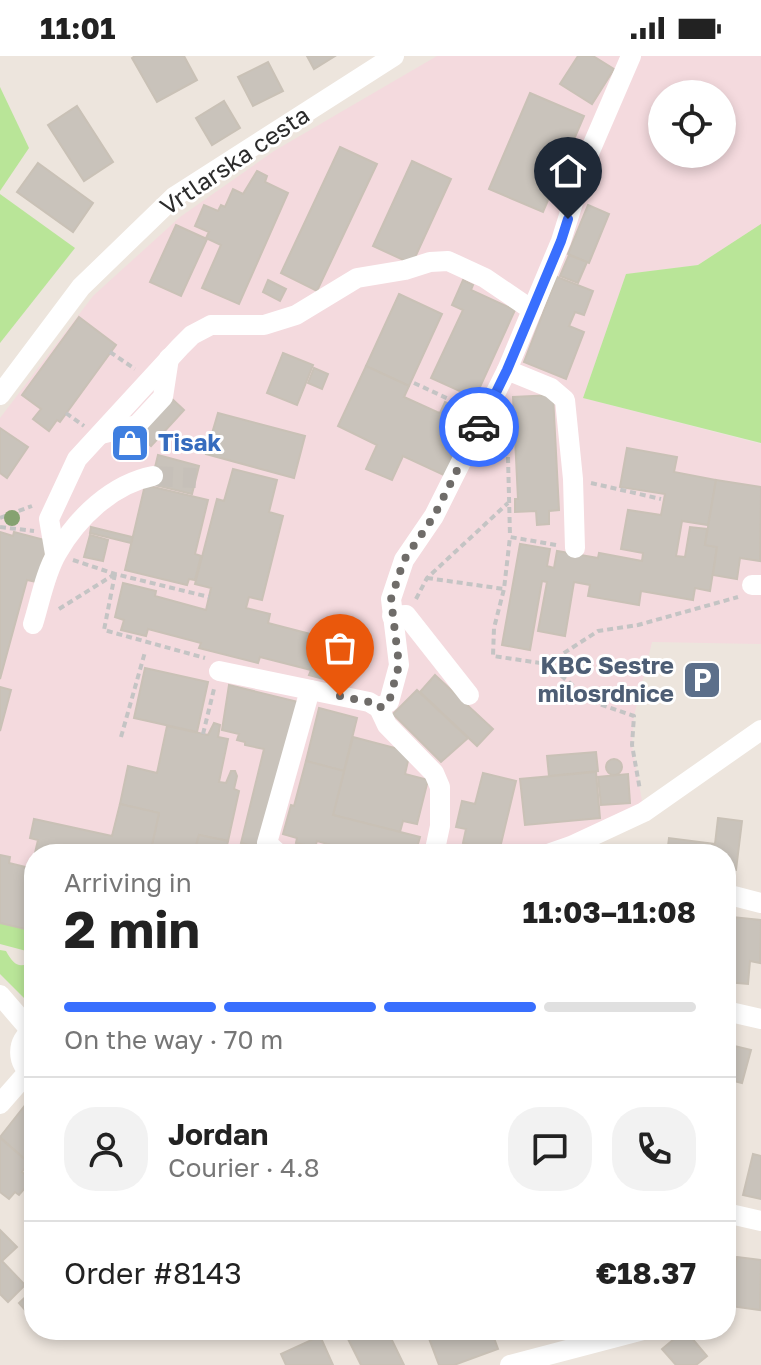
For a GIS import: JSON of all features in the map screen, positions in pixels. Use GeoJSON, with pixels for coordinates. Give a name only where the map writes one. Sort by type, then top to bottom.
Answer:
{"type":"FeatureCollection","features":[{"type":"Feature","properties":{"kind":"street","name":"Vrtlarska cesta"},"geometry":{"type":"LineString","coordinates":[[0,395],[81,287],[174,197],[394,56]]}},
{"type":"Feature","properties":{"kind":"street"},"geometry":{"type":"LineString","coordinates":[[469,695],[399,616],[391,599],[404,560],[434,516],[507,370],[561,241],[587,158],[631,56]]}},
{"type":"Feature","properties":{"kind":"street"},"geometry":{"type":"LineString","coordinates":[[55,554],[49,519],[77,459],[192,335],[211,325],[264,325],[296,315],[357,278],[448,261],[485,278],[532,310]]}},
{"type":"Feature","properties":{"kind":"street"},"geometry":{"type":"LineString","coordinates":[[101,434],[137,425],[163,397],[169,358]]}},
{"type":"Feature","properties":{"kind":"street"},"geometry":{"type":"LineString","coordinates":[[507,370],[551,388],[565,400],[573,479],[575,548]]}},
{"type":"Feature","properties":{"kind":"street"},"geometry":{"type":"LineString","coordinates":[[33,624],[55,554],[86,515],[122,487],[153,476]]}},
{"type":"Feature","properties":{"kind":"street"},"geometry":{"type":"LineString","coordinates":[[212,665],[374,705],[389,702],[399,665],[399,616]]}},
{"type":"Feature","properties":{"kind":"street"},"geometry":{"type":"LineString","coordinates":[[268,844],[310,690]]}},
{"type":"Feature","properties":{"kind":"street"},"geometry":{"type":"LineString","coordinates":[[374,705],[387,725],[434,773],[440,787],[440,826],[436,844]]}},
{"type":"Feature","properties":{"kind":"street"},"geometry":{"type":"LineString","coordinates":[[575,844],[644,812],[761,730]]}},
{"type":"Feature","properties":{"kind":"street"},"geometry":{"type":"LineString","coordinates":[[736,897],[761,903]]}},
{"type":"Feature","properties":{"kind":"street"},"geometry":{"type":"LineString","coordinates":[[0,995],[24,1021]]}},
{"type":"Feature","properties":{"kind":"street"},"geometry":{"type":"LineString","coordinates":[[736,1013],[761,1019]]}},
{"type":"Feature","properties":{"kind":"street"},"geometry":{"type":"LineString","coordinates":[[24,1037],[19,1051],[24,1066]]}},
{"type":"Feature","properties":{"kind":"street"},"geometry":{"type":"LineString","coordinates":[[0,1104],[24,1081]]}},
{"type":"Feature","properties":{"kind":"street"},"geometry":{"type":"LineString","coordinates":[[736,1215],[761,1221]]}},
{"type":"Feature","properties":{"kind":"street"},"geometry":{"type":"LineString","coordinates":[[510,1365],[605,1340]]}},
{"type":"Feature","properties":{"kind":"path"},"geometry":{"type":"LineString","coordinates":[[110,352],[150,379]]}},
{"type":"Feature","properties":{"kind":"path"},"geometry":{"type":"LineString","coordinates":[[414,383],[484,415]]}},
{"type":"Feature","properties":{"kind":"path"},"geometry":{"type":"LineString","coordinates":[[507,415],[510,537],[504,589],[494,628],[493,656],[547,664],[593,702],[634,716],[632,745],[644,812]]}},
{"type":"Feature","properties":{"kind":"path"},"geometry":{"type":"LineString","coordinates":[[573,479],[661,499]]}},
{"type":"Feature","properties":{"kind":"path"},"geometry":{"type":"LineString","coordinates":[[399,616],[427,578],[508,503]]}},
{"type":"Feature","properties":{"kind":"path"},"geometry":{"type":"LineString","coordinates":[[0,527],[42,532]]}},
{"type":"Feature","properties":{"kind":"path"},"geometry":{"type":"LineString","coordinates":[[510,537],[575,548]]}},
{"type":"Feature","properties":{"kind":"path"},"geometry":{"type":"LineString","coordinates":[[55,554],[115,574],[209,597]]}},
{"type":"Feature","properties":{"kind":"path"},"geometry":{"type":"LineString","coordinates":[[33,624],[115,574]]}},
{"type":"Feature","properties":{"kind":"path"},"geometry":{"type":"LineString","coordinates":[[115,574],[104,630],[212,665]]}},
{"type":"Feature","properties":{"kind":"path"},"geometry":{"type":"LineString","coordinates":[[427,578],[504,589]]}},
{"type":"Feature","properties":{"kind":"path"},"geometry":{"type":"LineString","coordinates":[[547,664],[598,631],[638,625],[727,601],[757,585]]}},
{"type":"Feature","properties":{"kind":"path"},"geometry":{"type":"LineString","coordinates":[[121,737],[145,652]]}},
{"type":"Feature","properties":{"kind":"path"},"geometry":{"type":"LineString","coordinates":[[203,734],[213,692]]}},
{"type":"Feature","properties":{"kind":"shaded area"},"geometry":{"type":"Polygon","coordinates":[[[437,56],[761,56],[761,224],[698,265],[627,274],[583,398],[761,444],[761,644],[652,642],[634,716],[632,745],[644,812],[569,844],[24,844],[24,929],[0,923],[0,418],[93,296],[180,217],[274,151],[437,56]]]}},
{"type":"Feature","properties":{"kind":"green space"},"geometry":{"type":"Polygon","coordinates":[[[0,87],[29,148],[0,191],[0,87]]]}},
{"type":"Feature","properties":{"kind":"green space"},"geometry":{"type":"Polygon","coordinates":[[[0,194],[75,248],[0,343],[0,194]]]}},
{"type":"Feature","properties":{"kind":"green space"},"geometry":{"type":"Polygon","coordinates":[[[761,224],[761,443],[583,398],[626,274],[698,265],[761,224]]]}},
{"type":"Feature","properties":{"kind":"green space"},"geometry":{"type":"Polygon","coordinates":[[[0,923],[24,929],[24,950],[0,944],[0,923]]]}},
{"type":"Feature","properties":{"kind":"green space"},"geometry":{"type":"Polygon","coordinates":[[[0,950],[6,951],[18,965],[24,964],[24,998],[0,974],[0,950]]]}},
{"type":"Feature","properties":{"kind":"building"},"geometry":{"type":"Polygon","coordinates":[[[184,56],[197,80],[157,102],[132,58],[184,56]]]}},
{"type":"Feature","properties":{"kind":"building"},"geometry":{"type":"Polygon","coordinates":[[[307,56],[335,56],[314,69],[307,56]]]}},
{"type":"Feature","properties":{"kind":"building"},"geometry":{"type":"Polygon","coordinates":[[[578,56],[593,56],[614,69],[592,104],[560,84],[578,56]]]}},
{"type":"Feature","properties":{"kind":"building"},"geometry":{"type":"Polygon","coordinates":[[[268,62],[283,91],[253,106],[238,77],[268,62]]]}},
{"type":"Feature","properties":{"kind":"building"},"geometry":{"type":"Polygon","coordinates":[[[530,93],[584,116],[543,212],[489,189],[530,93]]]}},
{"type":"Feature","properties":{"kind":"building"},"geometry":{"type":"Polygon","coordinates":[[[224,101],[240,128],[212,145],[196,118],[224,101]]]}},
{"type":"Feature","properties":{"kind":"building"},"geometry":{"type":"Polygon","coordinates":[[[77,106],[113,162],[84,181],[48,125],[77,106]]]}},
{"type":"Feature","properties":{"kind":"building"},"geometry":{"type":"Polygon","coordinates":[[[340,147],[377,164],[317,291],[281,273],[340,147]]]}},
{"type":"Feature","properties":{"kind":"building"},"geometry":{"type":"Polygon","coordinates":[[[412,161],[451,179],[412,264],[373,246],[412,161]]]}},
{"type":"Feature","properties":{"kind":"building"},"geometry":{"type":"Polygon","coordinates":[[[38,163],[93,203],[73,232],[17,192],[38,163]]]}},
{"type":"Feature","properties":{"kind":"building"},"geometry":{"type":"Polygon","coordinates":[[[257,171],[267,176],[265,182],[288,193],[239,304],[202,288],[221,245],[206,238],[209,232],[195,226],[204,205],[218,211],[221,205],[225,207],[233,189],[243,194],[257,171]]]}},
{"type":"Feature","properties":{"kind":"building"},"geometry":{"type":"Polygon","coordinates":[[[588,205],[609,214],[589,263],[568,254],[588,205]]]}},
{"type":"Feature","properties":{"kind":"building"},"geometry":{"type":"Polygon","coordinates":[[[176,225],[207,239],[181,296],[150,282],[176,225]]]}},
{"type":"Feature","properties":{"kind":"building"},"geometry":{"type":"Polygon","coordinates":[[[569,255],[587,262],[578,283],[560,276],[569,255]]]}},
{"type":"Feature","properties":{"kind":"building"},"geometry":{"type":"Polygon","coordinates":[[[557,277],[593,291],[584,315],[575,312],[569,326],[584,332],[566,379],[524,362],[557,277]]]}},
{"type":"Feature","properties":{"kind":"building"},"geometry":{"type":"Polygon","coordinates":[[[268,280],[286,289],[280,301],[263,292],[268,280]]]}},
{"type":"Feature","properties":{"kind":"building"},"geometry":{"type":"Polygon","coordinates":[[[463,280],[473,285],[471,290],[515,310],[475,398],[431,378],[463,310],[452,305],[463,280]]]}},
{"type":"Feature","properties":{"kind":"building"},"geometry":{"type":"Polygon","coordinates":[[[399,294],[442,314],[409,386],[366,366],[399,294]]]}},
{"type":"Feature","properties":{"kind":"building"},"geometry":{"type":"Polygon","coordinates":[[[79,317],[116,345],[60,422],[57,420],[49,431],[33,419],[41,409],[22,395],[79,317]]]}},
{"type":"Feature","properties":{"kind":"building"},"geometry":{"type":"Polygon","coordinates":[[[283,353],[313,365],[297,405],[267,393],[283,353]]]}},
{"type":"Feature","properties":{"kind":"building"},"geometry":{"type":"Polygon","coordinates":[[[366,366],[409,386],[404,397],[437,412],[440,413],[445,402],[476,416],[448,477],[403,456],[392,480],[366,469],[377,445],[338,426],[366,366]]]}},
{"type":"Feature","properties":{"kind":"building"},"geometry":{"type":"Polygon","coordinates":[[[314,368],[328,374],[322,389],[308,383],[314,368]]]}},
{"type":"Feature","properties":{"kind":"building"},"geometry":{"type":"Polygon","coordinates":[[[553,395],[559,510],[549,511],[549,524],[537,525],[536,511],[515,512],[515,499],[518,499],[513,397],[553,395]]]}},
{"type":"Feature","properties":{"kind":"building"},"geometry":{"type":"Polygon","coordinates":[[[170,397],[184,410],[151,446],[137,433],[170,397]]]}},
{"type":"Feature","properties":{"kind":"building"},"geometry":{"type":"Polygon","coordinates":[[[218,413],[305,436],[294,478],[206,454],[218,413]]]}},
{"type":"Feature","properties":{"kind":"building"},"geometry":{"type":"Polygon","coordinates":[[[0,428],[28,447],[7,478],[0,473],[0,428]]]}},
{"type":"Feature","properties":{"kind":"building"},"geometry":{"type":"Polygon","coordinates":[[[627,448],[677,457],[674,472],[716,480],[708,525],[682,521],[676,556],[685,557],[690,527],[707,529],[705,545],[717,547],[710,591],[695,588],[693,600],[641,591],[639,605],[588,596],[590,585],[574,582],[565,636],[538,631],[547,582],[542,581],[530,650],[502,645],[520,544],[550,549],[547,566],[554,568],[557,551],[598,558],[599,553],[642,561],[643,553],[621,549],[628,510],[661,515],[665,494],[620,487],[627,448]]]}},
{"type":"Feature","properties":{"kind":"building"},"geometry":{"type":"Polygon","coordinates":[[[158,455],[199,466],[192,494],[151,484],[158,455]]]}},
{"type":"Feature","properties":{"kind":"building"},"geometry":{"type":"Polygon","coordinates":[[[233,469],[277,480],[269,512],[283,516],[262,600],[249,597],[246,608],[270,614],[268,623],[318,636],[320,630],[347,636],[343,652],[352,654],[347,673],[337,671],[335,682],[309,675],[311,670],[260,657],[258,663],[199,648],[201,643],[148,629],[146,636],[121,630],[124,620],[115,617],[123,583],[156,591],[155,596],[206,610],[211,588],[195,584],[217,499],[224,501],[233,469]]]}},
{"type":"Feature","properties":{"kind":"building"},"geometry":{"type":"Polygon","coordinates":[[[716,480],[761,487],[760,561],[740,558],[737,579],[713,575],[717,547],[705,545],[716,480]]]}},
{"type":"Feature","properties":{"kind":"building"},"geometry":{"type":"Polygon","coordinates":[[[145,485],[208,500],[195,554],[201,556],[195,580],[189,579],[187,585],[125,570],[145,485]]]}},
{"type":"Feature","properties":{"kind":"building"},"geometry":{"type":"Polygon","coordinates":[[[91,527],[132,537],[131,543],[90,533],[91,527]]]}},
{"type":"Feature","properties":{"kind":"building"},"geometry":{"type":"Polygon","coordinates":[[[0,532],[13,536],[14,532],[48,541],[37,582],[27,580],[0,679],[0,532]]]}},
{"type":"Feature","properties":{"kind":"building"},"geometry":{"type":"Polygon","coordinates":[[[90,535],[108,540],[103,561],[84,557],[90,535]]]}},
{"type":"Feature","properties":{"kind":"building"},"geometry":{"type":"Polygon","coordinates":[[[145,668],[208,682],[197,732],[134,718],[145,668]]]}},
{"type":"Feature","properties":{"kind":"building"},"geometry":{"type":"Polygon","coordinates":[[[435,675],[493,729],[477,746],[420,692],[435,675]]]}},
{"type":"Feature","properties":{"kind":"building"},"geometry":{"type":"Polygon","coordinates":[[[229,685],[298,702],[264,844],[241,843],[264,749],[245,745],[245,742],[237,740],[239,734],[222,730],[229,685]]]}},
{"type":"Feature","properties":{"kind":"building"},"geometry":{"type":"Polygon","coordinates":[[[0,687],[11,690],[0,731],[0,687]]]}},
{"type":"Feature","properties":{"kind":"building"},"geometry":{"type":"Polygon","coordinates":[[[417,690],[468,738],[441,762],[393,714],[417,690]]]}},
{"type":"Feature","properties":{"kind":"building"},"geometry":{"type":"Polygon","coordinates":[[[319,708],[357,718],[344,771],[306,761],[319,708]]]}},
{"type":"Feature","properties":{"kind":"building"},"geometry":{"type":"Polygon","coordinates":[[[214,723],[220,725],[218,737],[228,739],[219,782],[226,783],[231,771],[235,771],[237,776],[234,789],[239,791],[228,841],[199,835],[197,844],[152,844],[159,813],[120,804],[128,766],[157,773],[167,726],[208,735],[214,723]]]}},
{"type":"Feature","properties":{"kind":"building"},"geometry":{"type":"Polygon","coordinates":[[[353,737],[410,752],[405,774],[428,780],[417,824],[403,821],[400,832],[333,815],[353,737]]]}},
{"type":"Feature","properties":{"kind":"building"},"geometry":{"type":"Polygon","coordinates":[[[596,752],[598,771],[549,776],[547,756],[596,752]]]}},
{"type":"Feature","properties":{"kind":"building"},"geometry":{"type":"Polygon","coordinates":[[[611,759],[617,759],[622,767],[620,773],[611,775],[606,770],[606,764],[611,759]]]}},
{"type":"Feature","properties":{"kind":"building"},"geometry":{"type":"Polygon","coordinates":[[[306,761],[344,771],[333,815],[420,837],[418,844],[296,843],[297,838],[283,834],[291,805],[294,806],[306,761]]]}},
{"type":"Feature","properties":{"kind":"building"},"geometry":{"type":"Polygon","coordinates":[[[596,772],[600,818],[525,825],[520,779],[596,772]]]}},
{"type":"Feature","properties":{"kind":"building"},"geometry":{"type":"Polygon","coordinates":[[[483,773],[516,781],[501,844],[463,843],[466,829],[456,827],[462,801],[475,804],[483,773]]]}},
{"type":"Feature","properties":{"kind":"building"},"geometry":{"type":"Polygon","coordinates":[[[628,774],[630,803],[601,805],[598,777],[628,774]]]}},
{"type":"Feature","properties":{"kind":"building"},"geometry":{"type":"Polygon","coordinates":[[[120,804],[159,813],[152,844],[37,844],[38,840],[30,838],[34,819],[112,836],[120,804]]]}},
{"type":"Feature","properties":{"kind":"building"},"geometry":{"type":"Polygon","coordinates":[[[718,818],[742,821],[736,870],[736,844],[715,844],[718,818]]]}},
{"type":"Feature","properties":{"kind":"building"},"geometry":{"type":"Polygon","coordinates":[[[199,835],[228,841],[227,844],[197,844],[199,835]]]}},
{"type":"Feature","properties":{"kind":"building"},"geometry":{"type":"Polygon","coordinates":[[[669,838],[715,844],[668,844],[669,838]]]}},
{"type":"Feature","properties":{"kind":"building"},"geometry":{"type":"Polygon","coordinates":[[[0,855],[10,857],[9,863],[24,867],[24,929],[0,923],[0,855]]]}},
{"type":"Feature","properties":{"kind":"building"},"geometry":{"type":"Polygon","coordinates":[[[736,917],[761,920],[760,963],[750,961],[748,984],[736,983],[736,917]]]}},
{"type":"Feature","properties":{"kind":"building"},"geometry":{"type":"Polygon","coordinates":[[[736,1046],[751,1050],[742,1083],[736,1082],[736,1046]]]}},
{"type":"Feature","properties":{"kind":"building"},"geometry":{"type":"Polygon","coordinates":[[[24,1107],[24,1159],[0,1137],[24,1107]]]}},
{"type":"Feature","properties":{"kind":"building"},"geometry":{"type":"Polygon","coordinates":[[[0,1138],[24,1159],[24,1189],[19,1195],[15,1192],[9,1199],[0,1192],[0,1138]]]}},
{"type":"Feature","properties":{"kind":"building"},"geometry":{"type":"Polygon","coordinates":[[[753,1154],[761,1156],[761,1199],[743,1195],[753,1154]]]}},
{"type":"Feature","properties":{"kind":"building"},"geometry":{"type":"Polygon","coordinates":[[[0,1230],[17,1247],[2,1261],[24,1286],[8,1302],[0,1294],[0,1230]]]}},
{"type":"Feature","properties":{"kind":"building"},"geometry":{"type":"Polygon","coordinates":[[[737,1257],[761,1260],[760,1310],[736,1307],[737,1257]]]}},
{"type":"Feature","properties":{"kind":"building"},"geometry":{"type":"Polygon","coordinates":[[[311,1340],[322,1340],[333,1365],[286,1365],[281,1354],[311,1340]]]}},
{"type":"Feature","properties":{"kind":"building"},"geometry":{"type":"Polygon","coordinates":[[[348,1340],[392,1340],[404,1365],[361,1365],[348,1340]]]}},
{"type":"Feature","properties":{"kind":"building"},"geometry":{"type":"Polygon","coordinates":[[[430,1340],[495,1340],[498,1349],[454,1365],[439,1365],[430,1340]]]}},
{"type":"Feature","properties":{"kind":"building"},"geometry":{"type":"Polygon","coordinates":[[[673,1340],[693,1340],[707,1356],[696,1365],[676,1365],[662,1349],[673,1340]]]}},
{"type":"Feature","properties":{"kind":"tunnel"},"geometry":{"type":"LineString","coordinates":[[153,476],[196,478]]}},
{"type":"Feature","properties":{"kind":"way so far"},"geometry":{"type":"LineString","coordinates":[[340,696],[369,702],[379,708],[389,702],[399,665],[391,599],[404,560],[434,516],[479,427]]}},
{"type":"Feature","properties":{"kind":"place","name":"Tisak"},"geometry":{"type":"Point","coordinates":[130,443]}},
{"type":"Feature","properties":{"kind":"place","name":"KBC Sestre milosrdnice"},"geometry":{"type":"Point","coordinates":[702,680]}},
{"type":"Feature","properties":{"kind":"route"},"geometry":{"type":"LineString","coordinates":[[479,427],[507,370],[568,219]]}}]}
